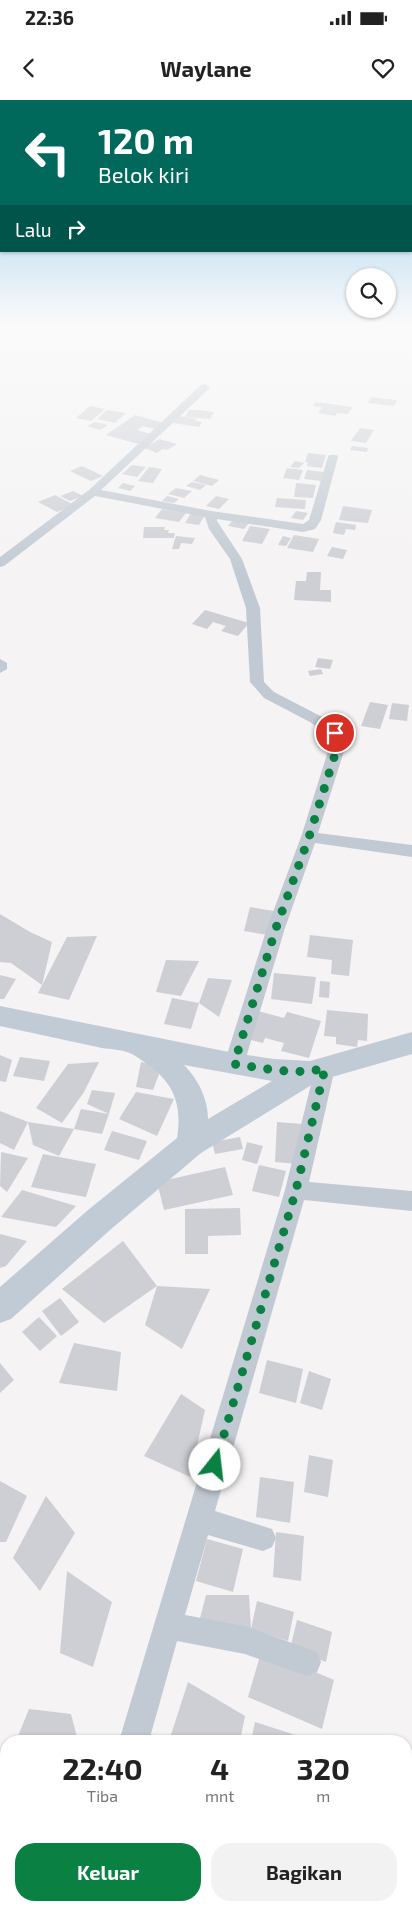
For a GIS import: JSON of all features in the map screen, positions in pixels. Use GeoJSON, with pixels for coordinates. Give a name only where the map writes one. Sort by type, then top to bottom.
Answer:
{"type":"FeatureCollection","features":[{"type":"Feature","properties":{"kind":"main road"},"geometry":{"type":"LineString","coordinates":[[0,1016],[234,1064],[274,1070],[318,1070]]}},
{"type":"Feature","properties":{"kind":"main road"},"geometry":{"type":"LineString","coordinates":[[0,1308],[98,1220],[191,1144],[318,1070],[412,1042]]}},
{"type":"Feature","properties":{"kind":"main road"},"geometry":{"type":"LineString","coordinates":[[136,1044],[166,1062],[191,1096],[194,1114],[191,1144]]}},
{"type":"Feature","properties":{"kind":"street"},"geometry":{"type":"LineString","coordinates":[[0,563],[93,492],[181,410]]}},
{"type":"Feature","properties":{"kind":"street"},"geometry":{"type":"LineString","coordinates":[[93,492],[211,515],[294,528],[310,526],[315,520],[324,493],[333,456]]}},
{"type":"Feature","properties":{"kind":"street"},"geometry":{"type":"LineString","coordinates":[[211,515],[215,529],[236,559],[254,608],[257,682],[260,689],[268,696],[323,723],[335,733],[337,748],[309,837],[276,928],[234,1064]]}},
{"type":"Feature","properties":{"kind":"street"},"geometry":{"type":"LineString","coordinates":[[0,663],[0,669]]}},
{"type":"Feature","properties":{"kind":"street"},"geometry":{"type":"LineString","coordinates":[[309,837],[412,851]]}},
{"type":"Feature","properties":{"kind":"street"},"geometry":{"type":"LineString","coordinates":[[136,1735],[296,1190],[318,1070]]}},
{"type":"Feature","properties":{"kind":"street"},"geometry":{"type":"LineString","coordinates":[[296,1190],[412,1201]]}},
{"type":"Feature","properties":{"kind":"street"},"geometry":{"type":"LineString","coordinates":[[199,1520],[263,1538]]}},
{"type":"Feature","properties":{"kind":"street"},"geometry":{"type":"LineString","coordinates":[[168,1626],[246,1640],[307,1662]]}},
{"type":"Feature","properties":{"kind":"building"},"geometry":{"type":"Polygon","coordinates":[[[86,410],[104,410],[91,421],[76,418],[86,410]]]}},
{"type":"Feature","properties":{"kind":"building"},"geometry":{"type":"Polygon","coordinates":[[[107,410],[126,413],[115,423],[97,419],[107,410]]]}},
{"type":"Feature","properties":{"kind":"building"},"geometry":{"type":"Polygon","coordinates":[[[189,410],[214,412],[210,419],[185,417],[189,410]]]}},
{"type":"Feature","properties":{"kind":"building"},"geometry":{"type":"Polygon","coordinates":[[[320,410],[351,410],[348,414],[337,413],[335,416],[318,413],[320,410]]]}},
{"type":"Feature","properties":{"kind":"building"},"geometry":{"type":"Polygon","coordinates":[[[135,415],[164,423],[155,429],[143,426],[137,430],[152,434],[138,444],[106,435],[135,415]]]}},
{"type":"Feature","properties":{"kind":"building"},"geometry":{"type":"Polygon","coordinates":[[[179,416],[197,419],[195,421],[202,422],[199,427],[173,423],[179,416]]]}},
{"type":"Feature","properties":{"kind":"building"},"geometry":{"type":"Polygon","coordinates":[[[95,422],[108,425],[100,430],[87,426],[95,422]]]}},
{"type":"Feature","properties":{"kind":"building"},"geometry":{"type":"Polygon","coordinates":[[[360,428],[374,430],[366,443],[351,441],[360,428]]]}},
{"type":"Feature","properties":{"kind":"building"},"geometry":{"type":"Polygon","coordinates":[[[159,439],[177,444],[157,453],[144,448],[159,439]]]}},
{"type":"Feature","properties":{"kind":"building"},"geometry":{"type":"Polygon","coordinates":[[[352,446],[368,448],[367,452],[350,450],[352,446]]]}},
{"type":"Feature","properties":{"kind":"building"},"geometry":{"type":"Polygon","coordinates":[[[308,453],[326,455],[322,468],[307,466],[308,462],[305,462],[308,453]]]}},
{"type":"Feature","properties":{"kind":"building"},"geometry":{"type":"Polygon","coordinates":[[[295,461],[304,463],[299,468],[290,467],[295,461]]]}},
{"type":"Feature","properties":{"kind":"building"},"geometry":{"type":"Polygon","coordinates":[[[132,465],[146,467],[137,477],[122,474],[132,465]]]}},
{"type":"Feature","properties":{"kind":"building"},"geometry":{"type":"Polygon","coordinates":[[[82,466],[103,476],[91,481],[70,471],[82,466]]]}},
{"type":"Feature","properties":{"kind":"building"},"geometry":{"type":"Polygon","coordinates":[[[149,467],[162,469],[153,483],[138,481],[149,467]]]}},
{"type":"Feature","properties":{"kind":"building"},"geometry":{"type":"Polygon","coordinates":[[[287,468],[303,470],[299,480],[283,478],[287,468]]]}},
{"type":"Feature","properties":{"kind":"building"},"geometry":{"type":"Polygon","coordinates":[[[307,470],[324,472],[321,481],[304,479],[307,470]]]}},
{"type":"Feature","properties":{"kind":"building"},"geometry":{"type":"Polygon","coordinates":[[[200,475],[219,480],[212,486],[193,481],[200,475]]]}},
{"type":"Feature","properties":{"kind":"building"},"geometry":{"type":"Polygon","coordinates":[[[192,482],[206,485],[200,490],[186,486],[192,482]]]}},
{"type":"Feature","properties":{"kind":"building"},"geometry":{"type":"Polygon","coordinates":[[[123,483],[135,486],[130,491],[118,488],[123,483]]]}},
{"type":"Feature","properties":{"kind":"building"},"geometry":{"type":"Polygon","coordinates":[[[296,483],[316,485],[313,498],[294,497],[296,483]]]}},
{"type":"Feature","properties":{"kind":"building"},"geometry":{"type":"Polygon","coordinates":[[[176,488],[192,491],[184,498],[168,494],[176,488]]]}},
{"type":"Feature","properties":{"kind":"building"},"geometry":{"type":"Polygon","coordinates":[[[73,491],[83,496],[70,501],[60,496],[73,491]]]}},
{"type":"Feature","properties":{"kind":"building"},"geometry":{"type":"Polygon","coordinates":[[[55,495],[74,505],[57,512],[38,502],[55,495]]]}},
{"type":"Feature","properties":{"kind":"building"},"geometry":{"type":"Polygon","coordinates":[[[167,496],[179,499],[174,503],[162,501],[167,496]]]}},
{"type":"Feature","properties":{"kind":"building"},"geometry":{"type":"Polygon","coordinates":[[[216,496],[229,499],[219,509],[206,506],[216,496]]]}},
{"type":"Feature","properties":{"kind":"building"},"geometry":{"type":"Polygon","coordinates":[[[277,498],[306,500],[305,509],[275,507],[277,498]]]}},
{"type":"Feature","properties":{"kind":"building"},"geometry":{"type":"Polygon","coordinates":[[[343,506],[372,510],[368,523],[339,520],[343,506]]]}},
{"type":"Feature","properties":{"kind":"building"},"geometry":{"type":"Polygon","coordinates":[[[162,509],[186,513],[179,522],[155,518],[162,509]]]}},
{"type":"Feature","properties":{"kind":"building"},"geometry":{"type":"Polygon","coordinates":[[[296,511],[308,513],[303,520],[291,518],[296,511]]]}},
{"type":"Feature","properties":{"kind":"building"},"geometry":{"type":"Polygon","coordinates":[[[191,513],[205,515],[199,525],[185,523],[191,513]]]}},
{"type":"Feature","properties":{"kind":"building"},"geometry":{"type":"Polygon","coordinates":[[[233,520],[249,523],[244,529],[228,526],[233,520]]]}},
{"type":"Feature","properties":{"kind":"building"},"geometry":{"type":"Polygon","coordinates":[[[336,522],[356,525],[355,530],[346,529],[344,535],[333,533],[336,522]]]}},
{"type":"Feature","properties":{"kind":"building"},"geometry":{"type":"Polygon","coordinates":[[[250,526],[270,529],[262,544],[242,541],[250,526]]]}},
{"type":"Feature","properties":{"kind":"building"},"geometry":{"type":"Polygon","coordinates":[[[144,527],[165,527],[164,530],[169,530],[168,533],[175,533],[174,538],[143,538],[144,527]]]}},
{"type":"Feature","properties":{"kind":"building"},"geometry":{"type":"Polygon","coordinates":[[[294,535],[319,539],[313,552],[287,548],[294,535]]]}},
{"type":"Feature","properties":{"kind":"building"},"geometry":{"type":"Polygon","coordinates":[[[176,536],[195,538],[192,544],[181,543],[179,549],[172,549],[176,536]]]}},
{"type":"Feature","properties":{"kind":"building"},"geometry":{"type":"Polygon","coordinates":[[[283,536],[291,538],[286,546],[278,545],[283,536]]]}},
{"type":"Feature","properties":{"kind":"building"},"geometry":{"type":"Polygon","coordinates":[[[332,547],[347,550],[343,559],[327,556],[332,547]]]}},
{"type":"Feature","properties":{"kind":"building"},"geometry":{"type":"Polygon","coordinates":[[[307,572],[321,572],[320,590],[331,590],[331,602],[294,600],[296,581],[306,581],[307,572]]]}},
{"type":"Feature","properties":{"kind":"building"},"geometry":{"type":"Polygon","coordinates":[[[205,610],[249,623],[238,636],[221,631],[226,626],[213,622],[207,629],[192,624],[205,610]]]}},
{"type":"Feature","properties":{"kind":"building"},"geometry":{"type":"Polygon","coordinates":[[[318,658],[333,660],[330,669],[315,667],[318,658]]]}},
{"type":"Feature","properties":{"kind":"building"},"geometry":{"type":"Polygon","coordinates":[[[321,669],[323,674],[310,676],[308,671],[321,669]]]}},
{"type":"Feature","properties":{"kind":"building"},"geometry":{"type":"Polygon","coordinates":[[[370,702],[388,705],[380,729],[361,726],[370,702]]]}},
{"type":"Feature","properties":{"kind":"building"},"geometry":{"type":"Polygon","coordinates":[[[392,703],[409,705],[407,721],[389,719],[392,703]]]}},
{"type":"Feature","properties":{"kind":"building"},"geometry":{"type":"Polygon","coordinates":[[[250,907],[274,911],[268,935],[244,931],[250,907]]]}},
{"type":"Feature","properties":{"kind":"building"},"geometry":{"type":"Polygon","coordinates":[[[0,914],[30,932],[52,942],[42,985],[11,963],[0,962],[0,914]]]}},
{"type":"Feature","properties":{"kind":"building"},"geometry":{"type":"Polygon","coordinates":[[[310,935],[353,940],[349,976],[331,974],[332,960],[307,957],[310,935]]]}},
{"type":"Feature","properties":{"kind":"building"},"geometry":{"type":"Polygon","coordinates":[[[97,936],[69,1000],[38,993],[67,937],[97,936]]]}},
{"type":"Feature","properties":{"kind":"building"},"geometry":{"type":"Polygon","coordinates":[[[166,960],[199,961],[181,996],[156,992],[166,960]]]}},
{"type":"Feature","properties":{"kind":"building"},"geometry":{"type":"Polygon","coordinates":[[[274,973],[316,977],[312,1004],[271,999],[274,973]]]}},
{"type":"Feature","properties":{"kind":"building"},"geometry":{"type":"Polygon","coordinates":[[[0,975],[16,979],[4,999],[0,999],[0,975]]]}},
{"type":"Feature","properties":{"kind":"building"},"geometry":{"type":"Polygon","coordinates":[[[208,978],[232,980],[219,1017],[199,1003],[208,978]]]}},
{"type":"Feature","properties":{"kind":"building"},"geometry":{"type":"Polygon","coordinates":[[[320,981],[330,982],[329,998],[319,997],[320,981]]]}},
{"type":"Feature","properties":{"kind":"building"},"geometry":{"type":"Polygon","coordinates":[[[172,998],[199,1003],[191,1029],[164,1024],[172,998]]]}},
{"type":"Feature","properties":{"kind":"building"},"geometry":{"type":"Polygon","coordinates":[[[327,1010],[368,1014],[367,1041],[358,1040],[357,1047],[336,1044],[336,1037],[324,1036],[327,1010]]]}},
{"type":"Feature","properties":{"kind":"building"},"geometry":{"type":"Polygon","coordinates":[[[258,1011],[284,1018],[287,1012],[321,1021],[309,1058],[281,1051],[284,1043],[265,1038],[263,1043],[247,1039],[258,1011]]]}},
{"type":"Feature","properties":{"kind":"building"},"geometry":{"type":"Polygon","coordinates":[[[0,1055],[12,1060],[6,1082],[0,1081],[0,1055]]]}},
{"type":"Feature","properties":{"kind":"building"},"geometry":{"type":"Polygon","coordinates":[[[20,1057],[50,1061],[44,1081],[13,1076],[20,1057]]]}},
{"type":"Feature","properties":{"kind":"building"},"geometry":{"type":"Polygon","coordinates":[[[99,1062],[84,1092],[62,1123],[36,1108],[68,1064],[99,1062]]]}},
{"type":"Feature","properties":{"kind":"building"},"geometry":{"type":"Polygon","coordinates":[[[141,1062],[162,1066],[153,1090],[136,1087],[141,1062]]]}},
{"type":"Feature","properties":{"kind":"building"},"geometry":{"type":"Polygon","coordinates":[[[92,1090],[115,1093],[109,1114],[87,1104],[92,1090]]]}},
{"type":"Feature","properties":{"kind":"building"},"geometry":{"type":"Polygon","coordinates":[[[136,1092],[174,1099],[157,1136],[119,1119],[136,1092]]]}},
{"type":"Feature","properties":{"kind":"building"},"geometry":{"type":"Polygon","coordinates":[[[81,1109],[109,1114],[102,1134],[74,1129],[81,1109]]]}},
{"type":"Feature","properties":{"kind":"building"},"geometry":{"type":"Polygon","coordinates":[[[0,1111],[28,1122],[14,1150],[0,1143],[0,1111]]]}},
{"type":"Feature","properties":{"kind":"building"},"geometry":{"type":"Polygon","coordinates":[[[28,1122],[74,1129],[59,1156],[33,1145],[28,1122]]]}},
{"type":"Feature","properties":{"kind":"building"},"geometry":{"type":"Polygon","coordinates":[[[277,1122],[302,1124],[298,1164],[275,1162],[277,1122]]]}},
{"type":"Feature","properties":{"kind":"building"},"geometry":{"type":"Polygon","coordinates":[[[112,1131],[147,1141],[139,1160],[104,1150],[112,1131]]]}},
{"type":"Feature","properties":{"kind":"building"},"geometry":{"type":"Polygon","coordinates":[[[240,1137],[243,1149],[215,1154],[212,1142],[240,1137]]]}},
{"type":"Feature","properties":{"kind":"building"},"geometry":{"type":"Polygon","coordinates":[[[247,1142],[263,1146],[257,1164],[242,1160],[247,1142]]]}},
{"type":"Feature","properties":{"kind":"building"},"geometry":{"type":"Polygon","coordinates":[[[1,1152],[28,1158],[7,1192],[0,1186],[1,1152]]]}},
{"type":"Feature","properties":{"kind":"building"},"geometry":{"type":"Polygon","coordinates":[[[43,1154],[96,1164],[86,1197],[31,1187],[43,1154]]]}},
{"type":"Feature","properties":{"kind":"building"},"geometry":{"type":"Polygon","coordinates":[[[259,1165],[286,1171],[279,1197],[252,1191],[259,1165]]]}},
{"type":"Feature","properties":{"kind":"building"},"geometry":{"type":"Polygon","coordinates":[[[225,1167],[233,1195],[164,1210],[157,1182],[225,1167]]]}},
{"type":"Feature","properties":{"kind":"building"},"geometry":{"type":"Polygon","coordinates":[[[22,1190],[76,1206],[56,1227],[1,1217],[22,1190]]]}},
{"type":"Feature","properties":{"kind":"building"},"geometry":{"type":"Polygon","coordinates":[[[240,1208],[241,1235],[208,1236],[208,1254],[185,1254],[185,1209],[240,1208]]]}},
{"type":"Feature","properties":{"kind":"building"},"geometry":{"type":"Polygon","coordinates":[[[0,1234],[27,1241],[6,1266],[0,1268],[0,1234]]]}},
{"type":"Feature","properties":{"kind":"building"},"geometry":{"type":"Polygon","coordinates":[[[123,1241],[157,1286],[104,1323],[62,1289],[123,1241]]]}},
{"type":"Feature","properties":{"kind":"building"},"geometry":{"type":"Polygon","coordinates":[[[157,1286],[210,1289],[182,1349],[145,1325],[157,1286]]]}},
{"type":"Feature","properties":{"kind":"building"},"geometry":{"type":"Polygon","coordinates":[[[60,1298],[79,1322],[61,1336],[42,1311],[60,1298]]]}},
{"type":"Feature","properties":{"kind":"building"},"geometry":{"type":"Polygon","coordinates":[[[39,1317],[57,1336],[40,1351],[22,1332],[39,1317]]]}},
{"type":"Feature","properties":{"kind":"building"},"geometry":{"type":"Polygon","coordinates":[[[74,1343],[121,1352],[117,1391],[59,1383],[74,1343]]]}},
{"type":"Feature","properties":{"kind":"building"},"geometry":{"type":"Polygon","coordinates":[[[267,1360],[303,1369],[296,1403],[259,1393],[267,1360]]]}},
{"type":"Feature","properties":{"kind":"building"},"geometry":{"type":"Polygon","coordinates":[[[0,1363],[14,1380],[0,1393],[0,1363]]]}},
{"type":"Feature","properties":{"kind":"building"},"geometry":{"type":"Polygon","coordinates":[[[309,1371],[331,1379],[322,1410],[300,1403],[309,1371]]]}},
{"type":"Feature","properties":{"kind":"building"},"geometry":{"type":"Polygon","coordinates":[[[181,1394],[205,1410],[190,1477],[144,1456],[181,1394]]]}},
{"type":"Feature","properties":{"kind":"building"},"geometry":{"type":"Polygon","coordinates":[[[309,1455],[333,1460],[328,1497],[304,1492],[309,1455]]]}},
{"type":"Feature","properties":{"kind":"building"},"geometry":{"type":"Polygon","coordinates":[[[260,1477],[294,1482],[290,1523],[256,1517],[260,1477]]]}},
{"type":"Feature","properties":{"kind":"building"},"geometry":{"type":"Polygon","coordinates":[[[0,1481],[27,1496],[6,1542],[0,1542],[0,1481]]]}},
{"type":"Feature","properties":{"kind":"building"},"geometry":{"type":"Polygon","coordinates":[[[46,1496],[75,1533],[40,1591],[13,1558],[46,1496]]]}},
{"type":"Feature","properties":{"kind":"building"},"geometry":{"type":"Polygon","coordinates":[[[276,1532],[304,1536],[301,1581],[273,1577],[276,1532]]]}},
{"type":"Feature","properties":{"kind":"building"},"geometry":{"type":"Polygon","coordinates":[[[207,1539],[243,1549],[233,1592],[196,1581],[207,1539]]]}},
{"type":"Feature","properties":{"kind":"building"},"geometry":{"type":"Polygon","coordinates":[[[67,1571],[112,1602],[93,1667],[60,1653],[67,1571]]]}},
{"type":"Feature","properties":{"kind":"building"},"geometry":{"type":"Polygon","coordinates":[[[206,1595],[249,1595],[251,1629],[197,1630],[206,1595]]]}},
{"type":"Feature","properties":{"kind":"building"},"geometry":{"type":"Polygon","coordinates":[[[257,1601],[294,1612],[288,1641],[251,1629],[257,1601]]]}},
{"type":"Feature","properties":{"kind":"building"},"geometry":{"type":"Polygon","coordinates":[[[297,1620],[332,1632],[326,1662],[290,1649],[297,1620]]]}},
{"type":"Feature","properties":{"kind":"building"},"geometry":{"type":"Polygon","coordinates":[[[262,1649],[334,1680],[322,1729],[248,1697],[262,1649]]]}},
{"type":"Feature","properties":{"kind":"building"},"geometry":{"type":"Polygon","coordinates":[[[188,1682],[245,1716],[241,1735],[171,1735],[188,1682]]]}},
{"type":"Feature","properties":{"kind":"building"},"geometry":{"type":"Polygon","coordinates":[[[29,1709],[71,1714],[76,1735],[18,1735],[29,1709]]]}},
{"type":"Feature","properties":{"kind":"building"},"geometry":{"type":"Polygon","coordinates":[[[255,1722],[295,1735],[252,1735],[255,1722]]]}},
{"type":"Feature","properties":{"kind":"route"},"geometry":{"type":"LineString","coordinates":[[215,1465],[296,1190],[325,1068],[310,1072],[274,1070],[234,1064],[276,928],[309,837],[337,748],[335,733]]}}]}
